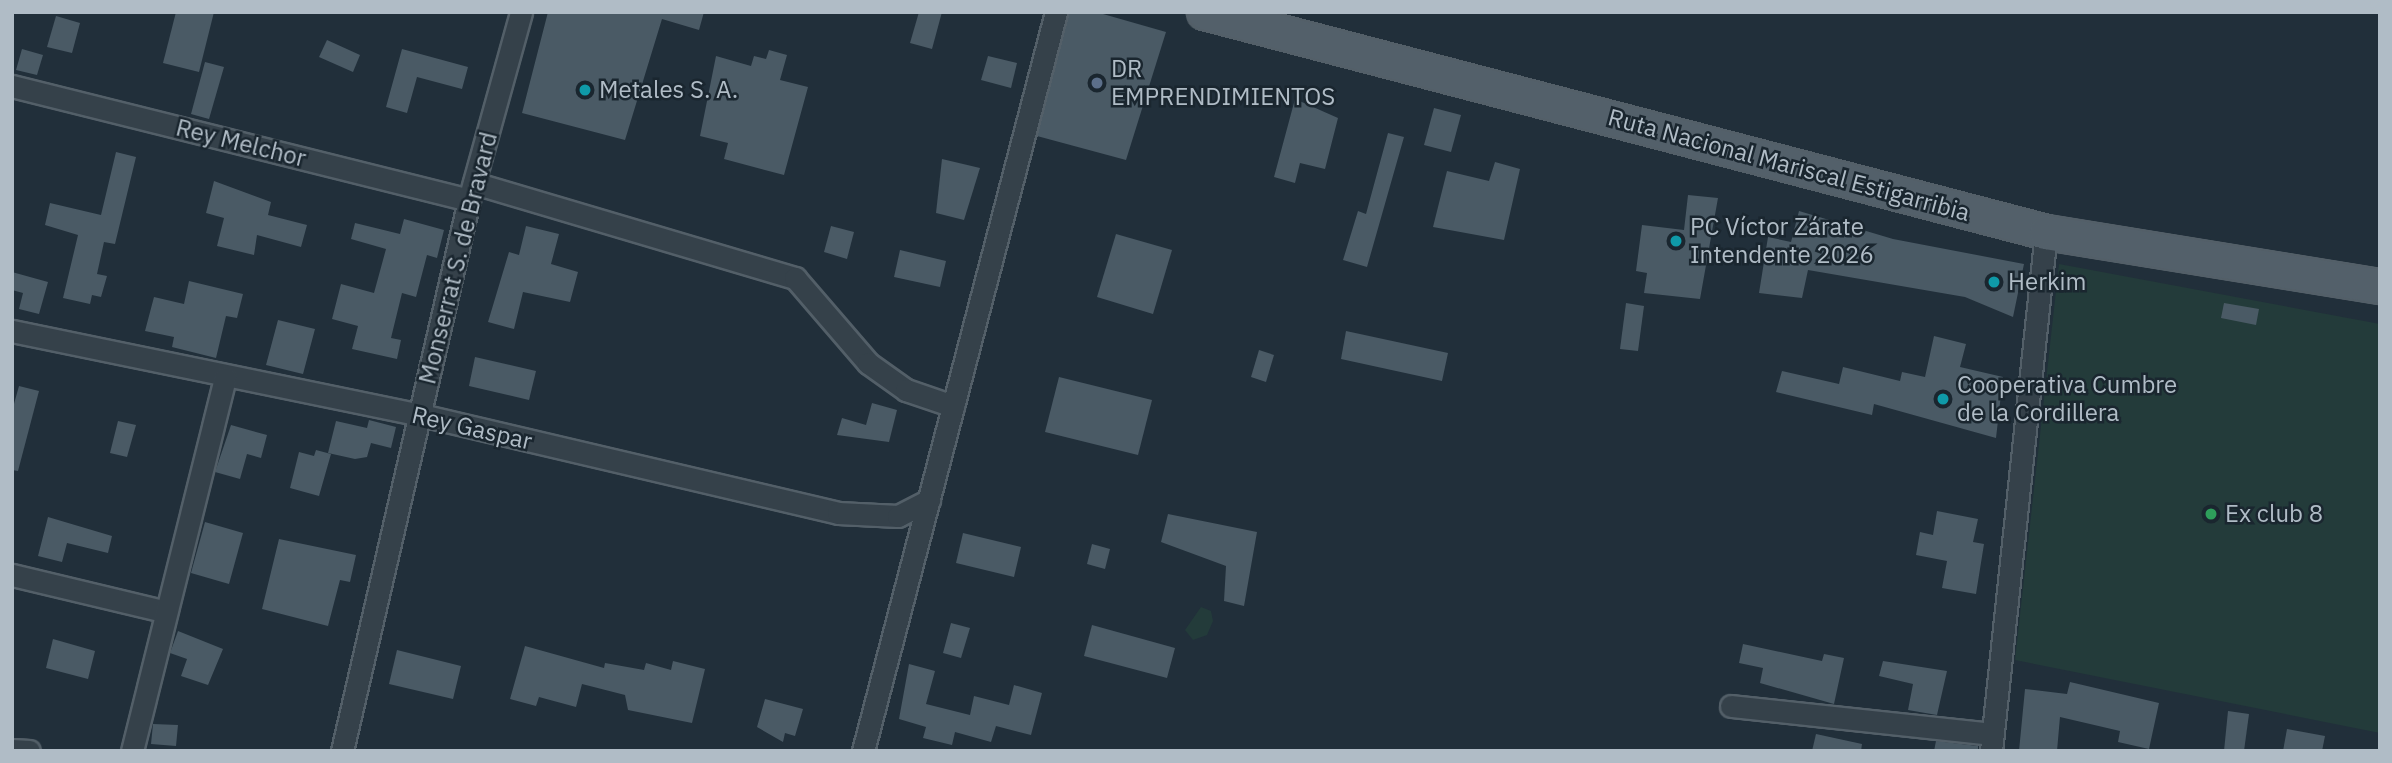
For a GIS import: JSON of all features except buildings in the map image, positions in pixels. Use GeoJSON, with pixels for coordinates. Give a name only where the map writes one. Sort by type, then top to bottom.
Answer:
{"type":"FeatureCollection","features":[{"type":"Feature","properties":{"kind":"main road","name":"Ruta Nacional Mariscal Estigarribia"},"geometry":{"type":"LineString","coordinates":[[1204,12],[2046,232],[2380,286]]}},
{"type":"Feature","properties":{"kind":"street","name":"Monserrat S. de Bravard"},"geometry":{"type":"LineString","coordinates":[[344,751],[472,192],[521,12]]}},
{"type":"Feature","properties":{"kind":"street"},"geometry":{"type":"LineString","coordinates":[[863,751],[1056,12]]}},
{"type":"Feature","properties":{"kind":"street","name":"Rey Melchor"},"geometry":{"type":"LineString","coordinates":[[12,86],[472,192],[795,278],[868,363],[906,390],[953,406]]}},
{"type":"Feature","properties":{"kind":"street"},"geometry":{"type":"LineString","coordinates":[[1731,706],[1992,742],[2046,232]]}},
{"type":"Feature","properties":{"kind":"street","name":"Rey Gaspar"},"geometry":{"type":"LineString","coordinates":[[12,331],[225,377],[421,415],[838,513],[898,516],[929,500]]}},
{"type":"Feature","properties":{"kind":"street"},"geometry":{"type":"LineString","coordinates":[[132,751],[163,611],[225,377]]}},
{"type":"Feature","properties":{"kind":"street"},"geometry":{"type":"LineString","coordinates":[[12,575],[163,611]]}},
{"type":"Feature","properties":{"kind":"street"},"geometry":{"type":"LineString","coordinates":[[12,750],[29,751]]}},
{"type":"Feature","properties":{"kind":"street"},"geometry":{"type":"LineString","coordinates":[[330,751],[344,751]]}},
{"type":"Feature","properties":{"kind":"green space"},"geometry":{"type":"Polygon","coordinates":[[[2059,264],[2380,324],[2380,733],[2015,660],[2059,264]]]}},
{"type":"Feature","properties":{"kind":"green space"},"geometry":{"type":"Polygon","coordinates":[[[1201,607],[1211,611],[1213,621],[1207,635],[1193,640],[1185,630],[1201,607]]]}},
{"type":"Feature","properties":{"kind":"place","name":"DR EMPRENDIMIENTOS"},"geometry":{"type":"Point","coordinates":[1097,83]}},
{"type":"Feature","properties":{"kind":"place","name":"Metales S. A."},"geometry":{"type":"Point","coordinates":[585,90]}},
{"type":"Feature","properties":{"kind":"place","name":"PC Víctor Zárate Intendente 2026"},"geometry":{"type":"Point","coordinates":[1676,241]}},
{"type":"Feature","properties":{"kind":"place","name":"Herkim"},"geometry":{"type":"Point","coordinates":[1994,282]}},
{"type":"Feature","properties":{"kind":"place","name":"Cooperativa Cumbre de la Cordillera"},"geometry":{"type":"Point","coordinates":[1943,399]}},
{"type":"Feature","properties":{"kind":"place","name":"Ex club 8"},"geometry":{"type":"Point","coordinates":[2211,514]}}]}
